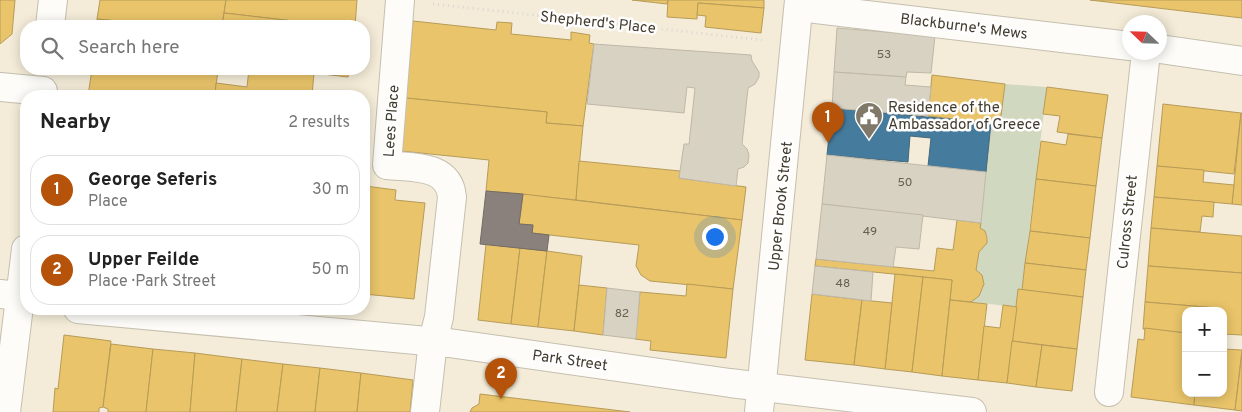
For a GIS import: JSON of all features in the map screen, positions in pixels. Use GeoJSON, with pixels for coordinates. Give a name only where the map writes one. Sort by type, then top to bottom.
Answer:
{"type":"FeatureCollection","features":[{"type":"Feature","properties":{"kind":"street"},"geometry":{"type":"LineString","coordinates":[[51,20],[53,0]]}},
{"type":"Feature","properties":{"kind":"street","name":"Lees Place"},"geometry":{"type":"LineString","coordinates":[[400,0],[387,165],[430,170],[439,173],[447,179],[451,187],[452,197],[439,317],[433,341]]}},
{"type":"Feature","properties":{"kind":"street","name":"Upper Brook Street"},"geometry":{"type":"LineString","coordinates":[[760,400],[799,3]]}},
{"type":"Feature","properties":{"kind":"street","name":"Blackburne's Mews"},"geometry":{"type":"LineString","coordinates":[[799,3],[1122,45]]}},
{"type":"Feature","properties":{"kind":"street"},"geometry":{"type":"LineString","coordinates":[[1167,51],[1242,61]]}},
{"type":"Feature","properties":{"kind":"street","name":"Culross Street"},"geometry":{"type":"LineString","coordinates":[[1109,392],[1145,60]]}},
{"type":"Feature","properties":{"kind":"street"},"geometry":{"type":"LineString","coordinates":[[0,87],[44,85]]}},
{"type":"Feature","properties":{"kind":"street"},"geometry":{"type":"LineString","coordinates":[[6,412],[15,297],[20,275]]}},
{"type":"Feature","properties":{"kind":"street","name":"Park Street"},"geometry":{"type":"LineString","coordinates":[[145,315],[433,341],[760,400],[972,412]]}},
{"type":"Feature","properties":{"kind":"street"},"geometry":{"type":"LineString","coordinates":[[425,412],[433,341]]}},
{"type":"Feature","properties":{"kind":"path","name":"Shepherd's Place"},"geometry":{"type":"LineString","coordinates":[[400,0],[796,44]]}},
{"type":"Feature","properties":{"kind":"green space"},"geometry":{"type":"Polygon","coordinates":[[[1005,84],[1047,87],[1022,290],[1017,307],[971,302],[983,287],[983,279],[976,270],[978,255],[988,238],[980,228],[991,123],[1000,123],[1005,84]]]}},
{"type":"Feature","properties":{"kind":"building: Homes"},"geometry":{"type":"Polygon","coordinates":[[[0,0],[15,0],[12,34],[0,44],[0,0]]]}},
{"type":"Feature","properties":{"kind":"building: Homes"},"geometry":{"type":"Polygon","coordinates":[[[100,0],[226,0],[223,20],[97,19],[100,0]]]}},
{"type":"Feature","properties":{"kind":"building: Homes"},"geometry":{"type":"Polygon","coordinates":[[[226,0],[357,0],[355,20],[285,20],[224,13],[226,0]]]}},
{"type":"Feature","properties":{"kind":"building: Homes"},"geometry":{"type":"Polygon","coordinates":[[[632,0],[668,0],[667,4],[632,0]]]}},
{"type":"Feature","properties":{"kind":"building: Homes"},"geometry":{"type":"Polygon","coordinates":[[[668,0],[764,0],[764,8],[698,3],[697,19],[667,17],[668,0]]]}},
{"type":"Feature","properties":{"kind":"building: Homes"},"geometry":{"type":"Polygon","coordinates":[[[1090,0],[1242,0],[1242,18],[1090,0]]]}},
{"type":"Feature","properties":{"kind":"building: Homes"},"geometry":{"type":"Polygon","coordinates":[[[698,3],[764,8],[761,33],[705,27],[706,16],[697,15],[698,3]]]}},
{"type":"Feature","properties":{"kind":"building: Homes"},"geometry":{"type":"Polygon","coordinates":[[[224,13],[285,20],[223,20],[224,13]]]}},
{"type":"Feature","properties":{"kind":"building: Homes"},"geometry":{"type":"Polygon","coordinates":[[[413,21],[496,30],[497,22],[512,23],[511,34],[571,40],[571,32],[590,35],[589,43],[594,44],[583,126],[546,123],[547,112],[406,98],[413,21]]]}},
{"type":"Feature","properties":{"kind":"building: Homes"},"geometry":{"type":"Polygon","coordinates":[[[91,75],[217,75],[216,90],[89,90],[91,75]]]}},
{"type":"Feature","properties":{"kind":"building: Homes"},"geometry":{"type":"Polygon","coordinates":[[[248,75],[314,75],[312,90],[215,90],[216,83],[247,87],[248,75]]]}},
{"type":"Feature","properties":{"kind":"building: Homes"},"geometry":{"type":"Polygon","coordinates":[[[331,75],[348,75],[348,77],[331,75]]]}},
{"type":"Feature","properties":{"kind":"building: Homes"},"geometry":{"type":"Polygon","coordinates":[[[932,75],[1005,84],[1000,124],[928,116],[932,75]]]}},
{"type":"Feature","properties":{"kind":"building: Homes"},"geometry":{"type":"Polygon","coordinates":[[[1047,87],[1108,95],[1102,138],[1057,132],[1060,116],[1043,114],[1047,87]]]}},
{"type":"Feature","properties":{"kind":"building: Homes"},"geometry":{"type":"Polygon","coordinates":[[[406,98],[547,112],[546,123],[583,126],[576,200],[486,191],[489,160],[401,151],[406,98]]]}},
{"type":"Feature","properties":{"kind":"building: Homes"},"geometry":{"type":"Polygon","coordinates":[[[1163,104],[1241,113],[1234,174],[1157,166],[1163,104]]]}},
{"type":"Feature","properties":{"kind":"building: Homes"},"geometry":{"type":"Polygon","coordinates":[[[1242,113],[1242,205],[1232,204],[1242,113]]]}},
{"type":"Feature","properties":{"kind":"building: Homes"},"geometry":{"type":"Polygon","coordinates":[[[1068,134],[1102,138],[1096,186],[1036,179],[1041,141],[1066,145],[1068,134]]]}},
{"type":"Feature","properties":{"kind":"building: Homes"},"geometry":{"type":"Polygon","coordinates":[[[579,161],[680,171],[679,178],[746,187],[742,220],[576,200],[579,161]]]}},
{"type":"Feature","properties":{"kind":"building: Homes"},"geometry":{"type":"Polygon","coordinates":[[[1157,166],[1204,170],[1203,182],[1234,185],[1232,204],[1154,197],[1157,166]]]}},
{"type":"Feature","properties":{"kind":"building: Homes"},"geometry":{"type":"Polygon","coordinates":[[[1036,179],[1096,186],[1090,238],[1030,231],[1036,179]]]}},
{"type":"Feature","properties":{"kind":"building: Homes"},"geometry":{"type":"Polygon","coordinates":[[[370,187],[396,190],[395,200],[425,203],[414,299],[370,295],[370,187]]]}},
{"type":"Feature","properties":{"kind":"building: Homes"},"geometry":{"type":"Polygon","coordinates":[[[523,194],[742,220],[733,289],[650,281],[641,275],[636,266],[639,245],[532,233],[533,225],[519,224],[523,194]]]}},
{"type":"Feature","properties":{"kind":"building: Homes"},"geometry":{"type":"Polygon","coordinates":[[[1154,197],[1214,202],[1213,217],[1202,216],[1200,232],[1151,228],[1154,197]]]}},
{"type":"Feature","properties":{"kind":"building: Homes"},"geometry":{"type":"Polygon","coordinates":[[[957,220],[981,223],[980,228],[985,231],[987,237],[987,243],[979,252],[976,270],[982,275],[984,284],[979,296],[971,302],[950,300],[952,280],[815,266],[816,259],[934,271],[937,248],[953,250],[957,220]]]}},
{"type":"Feature","properties":{"kind":"building: Homes"},"geometry":{"type":"Polygon","coordinates":[[[1151,228],[1242,236],[1242,273],[1148,266],[1151,228]]]}},
{"type":"Feature","properties":{"kind":"building: Homes"},"geometry":{"type":"Polygon","coordinates":[[[1030,231],[1090,238],[1086,270],[1025,263],[1030,231]]]}},
{"type":"Feature","properties":{"kind":"building: Homes"},"geometry":{"type":"Polygon","coordinates":[[[486,244],[520,248],[511,324],[478,320],[486,244]]]}},
{"type":"Feature","properties":{"kind":"building: Homes"},"geometry":{"type":"Polygon","coordinates":[[[520,248],[547,251],[538,327],[511,324],[520,248]]]}},
{"type":"Feature","properties":{"kind":"building: Homes"},"geometry":{"type":"Polygon","coordinates":[[[547,251],[582,256],[574,331],[538,327],[547,251]]]}},
{"type":"Feature","properties":{"kind":"building: Homes"},"geometry":{"type":"Polygon","coordinates":[[[1025,263],[1086,270],[1083,297],[1022,290],[1025,263]]]}},
{"type":"Feature","properties":{"kind":"building: Homes"},"geometry":{"type":"Polygon","coordinates":[[[1148,266],[1242,273],[1242,335],[1227,334],[1227,307],[1145,302],[1148,266]]]}},
{"type":"Feature","properties":{"kind":"building: Homes"},"geometry":{"type":"Polygon","coordinates":[[[895,274],[923,277],[912,372],[885,369],[895,274]]]}},
{"type":"Feature","properties":{"kind":"building: Homes"},"geometry":{"type":"Polygon","coordinates":[[[923,277],[952,280],[942,376],[912,372],[923,277]]]}},
{"type":"Feature","properties":{"kind":"building: Homes"},"geometry":{"type":"Polygon","coordinates":[[[687,284],[733,289],[726,358],[650,350],[651,341],[635,339],[640,292],[686,296],[687,284]]]}},
{"type":"Feature","properties":{"kind":"building: Homes"},"geometry":{"type":"Polygon","coordinates":[[[579,285],[607,288],[603,335],[574,331],[579,285]]]}},
{"type":"Feature","properties":{"kind":"building: Homes"},"geometry":{"type":"Polygon","coordinates":[[[1018,289],[1083,297],[1077,349],[1012,341],[1018,289]]]}},
{"type":"Feature","properties":{"kind":"building: Homes"},"geometry":{"type":"Polygon","coordinates":[[[812,294],[862,300],[854,365],[805,360],[812,294]]]}},
{"type":"Feature","properties":{"kind":"building: Homes"},"geometry":{"type":"Polygon","coordinates":[[[862,300],[892,303],[885,369],[854,365],[862,300]]]}},
{"type":"Feature","properties":{"kind":"building: Homes"},"geometry":{"type":"Polygon","coordinates":[[[950,300],[987,304],[978,380],[942,376],[950,300]]]}},
{"type":"Feature","properties":{"kind":"building: Homes"},"geometry":{"type":"Polygon","coordinates":[[[1145,302],[1205,307],[1182,307],[1182,333],[1143,329],[1145,302]]]}},
{"type":"Feature","properties":{"kind":"building: Homes"},"geometry":{"type":"Polygon","coordinates":[[[1003,305],[1017,307],[1007,383],[978,380],[984,326],[1000,328],[1003,305]]]}},
{"type":"Feature","properties":{"kind":"building: Homes"},"geometry":{"type":"Polygon","coordinates":[[[1145,328],[1182,333],[1182,397],[1195,397],[1194,405],[1131,397],[1138,339],[1144,340],[1145,328]]]}},
{"type":"Feature","properties":{"kind":"building: Homes"},"geometry":{"type":"Polygon","coordinates":[[[64,335],[111,341],[103,407],[99,408],[99,412],[53,412],[55,388],[58,389],[64,335]]]}},
{"type":"Feature","properties":{"kind":"building: Homes"},"geometry":{"type":"Polygon","coordinates":[[[1012,341],[1042,345],[1036,387],[1007,383],[1012,341]]]}},
{"type":"Feature","properties":{"kind":"building: Homes"},"geometry":{"type":"Polygon","coordinates":[[[111,344],[153,349],[146,412],[108,412],[108,409],[103,407],[111,344]]]}},
{"type":"Feature","properties":{"kind":"building: Homes"},"geometry":{"type":"Polygon","coordinates":[[[1042,345],[1077,349],[1072,391],[1036,387],[1042,345]]]}},
{"type":"Feature","properties":{"kind":"building: Homes"},"geometry":{"type":"Polygon","coordinates":[[[153,349],[195,353],[190,412],[146,412],[153,349]]]}},
{"type":"Feature","properties":{"kind":"building: Homes"},"geometry":{"type":"Polygon","coordinates":[[[1227,349],[1242,350],[1235,410],[1194,405],[1195,397],[1227,397],[1227,349]]]}},
{"type":"Feature","properties":{"kind":"building: Homes"},"geometry":{"type":"Polygon","coordinates":[[[195,353],[242,359],[236,412],[190,412],[195,353]]]}},
{"type":"Feature","properties":{"kind":"building: Homes"},"geometry":{"type":"Polygon","coordinates":[[[1242,353],[1242,411],[1235,410],[1242,353]]]}},
{"type":"Feature","properties":{"kind":"building: Homes"},"geometry":{"type":"Polygon","coordinates":[[[242,359],[283,364],[277,412],[236,412],[242,359]]]}},
{"type":"Feature","properties":{"kind":"building: Homes"},"geometry":{"type":"Polygon","coordinates":[[[283,364],[320,368],[315,412],[277,412],[283,364]]]}},
{"type":"Feature","properties":{"kind":"building: Homes"},"geometry":{"type":"Polygon","coordinates":[[[320,368],[361,373],[357,412],[315,412],[320,368]]]}},
{"type":"Feature","properties":{"kind":"building: Homes"},"geometry":{"type":"Polygon","coordinates":[[[361,373],[413,380],[410,412],[357,412],[361,373]]]}},
{"type":"Feature","properties":{"kind":"building: Homes"},"geometry":{"type":"Polygon","coordinates":[[[480,394],[630,412],[470,412],[472,408],[479,404],[480,394]]]}},
{"type":"Feature","properties":{"kind":"building: Public","name":"Residence of the Ambassador of Greece"},"geometry":{"type":"Polygon","coordinates":[[[832,108],[991,123],[986,172],[928,166],[931,138],[910,136],[908,162],[827,155],[832,108]]]}},
{"type":"Feature","properties":{"kind":"building: Industry"},"geometry":{"type":"Polygon","coordinates":[[[486,191],[523,194],[519,224],[533,225],[532,233],[549,235],[547,251],[480,244],[486,191]]]}},
{"type":"Feature","properties":{"kind":"building: Other"},"geometry":{"type":"Polygon","coordinates":[[[837,28],[935,36],[931,73],[907,72],[906,77],[834,72],[837,28]]]}},
{"type":"Feature","properties":{"kind":"building: Other"},"geometry":{"type":"Polygon","coordinates":[[[594,44],[751,55],[752,61],[759,72],[759,77],[755,84],[748,88],[742,144],[747,149],[749,155],[748,163],[738,169],[736,186],[679,178],[684,144],[689,144],[695,88],[687,87],[684,113],[587,104],[594,44]]]}},
{"type":"Feature","properties":{"kind":"building: Other"},"geometry":{"type":"Polygon","coordinates":[[[834,72],[906,77],[905,85],[931,87],[928,116],[832,108],[834,72]]]}},
{"type":"Feature","properties":{"kind":"building: Other"},"geometry":{"type":"Polygon","coordinates":[[[827,155],[986,172],[981,223],[822,204],[827,155]]]}},
{"type":"Feature","properties":{"kind":"building: Other"},"geometry":{"type":"Polygon","coordinates":[[[822,204],[923,215],[919,249],[896,247],[893,267],[816,259],[822,204]]]}},
{"type":"Feature","properties":{"kind":"building: Other"},"geometry":{"type":"Polygon","coordinates":[[[815,266],[873,272],[871,301],[812,294],[815,266]]]}},
{"type":"Feature","properties":{"kind":"building: Other"},"geometry":{"type":"Polygon","coordinates":[[[607,288],[640,292],[636,339],[603,335],[607,288]]]}},
{"type":"Feature","properties":{"kind":"place","name":"Residence of the Ambassador of Greece"},"geometry":{"type":"Point","coordinates":[869,140]}},
{"type":"Feature","properties":{"kind":"place","name":"George Seferis"},"geometry":{"type":"Point","coordinates":[828,143]}},
{"type":"Feature","properties":{"kind":"place","name":"Upper Feilde"},"geometry":{"type":"Point","coordinates":[501,399]}}]}
